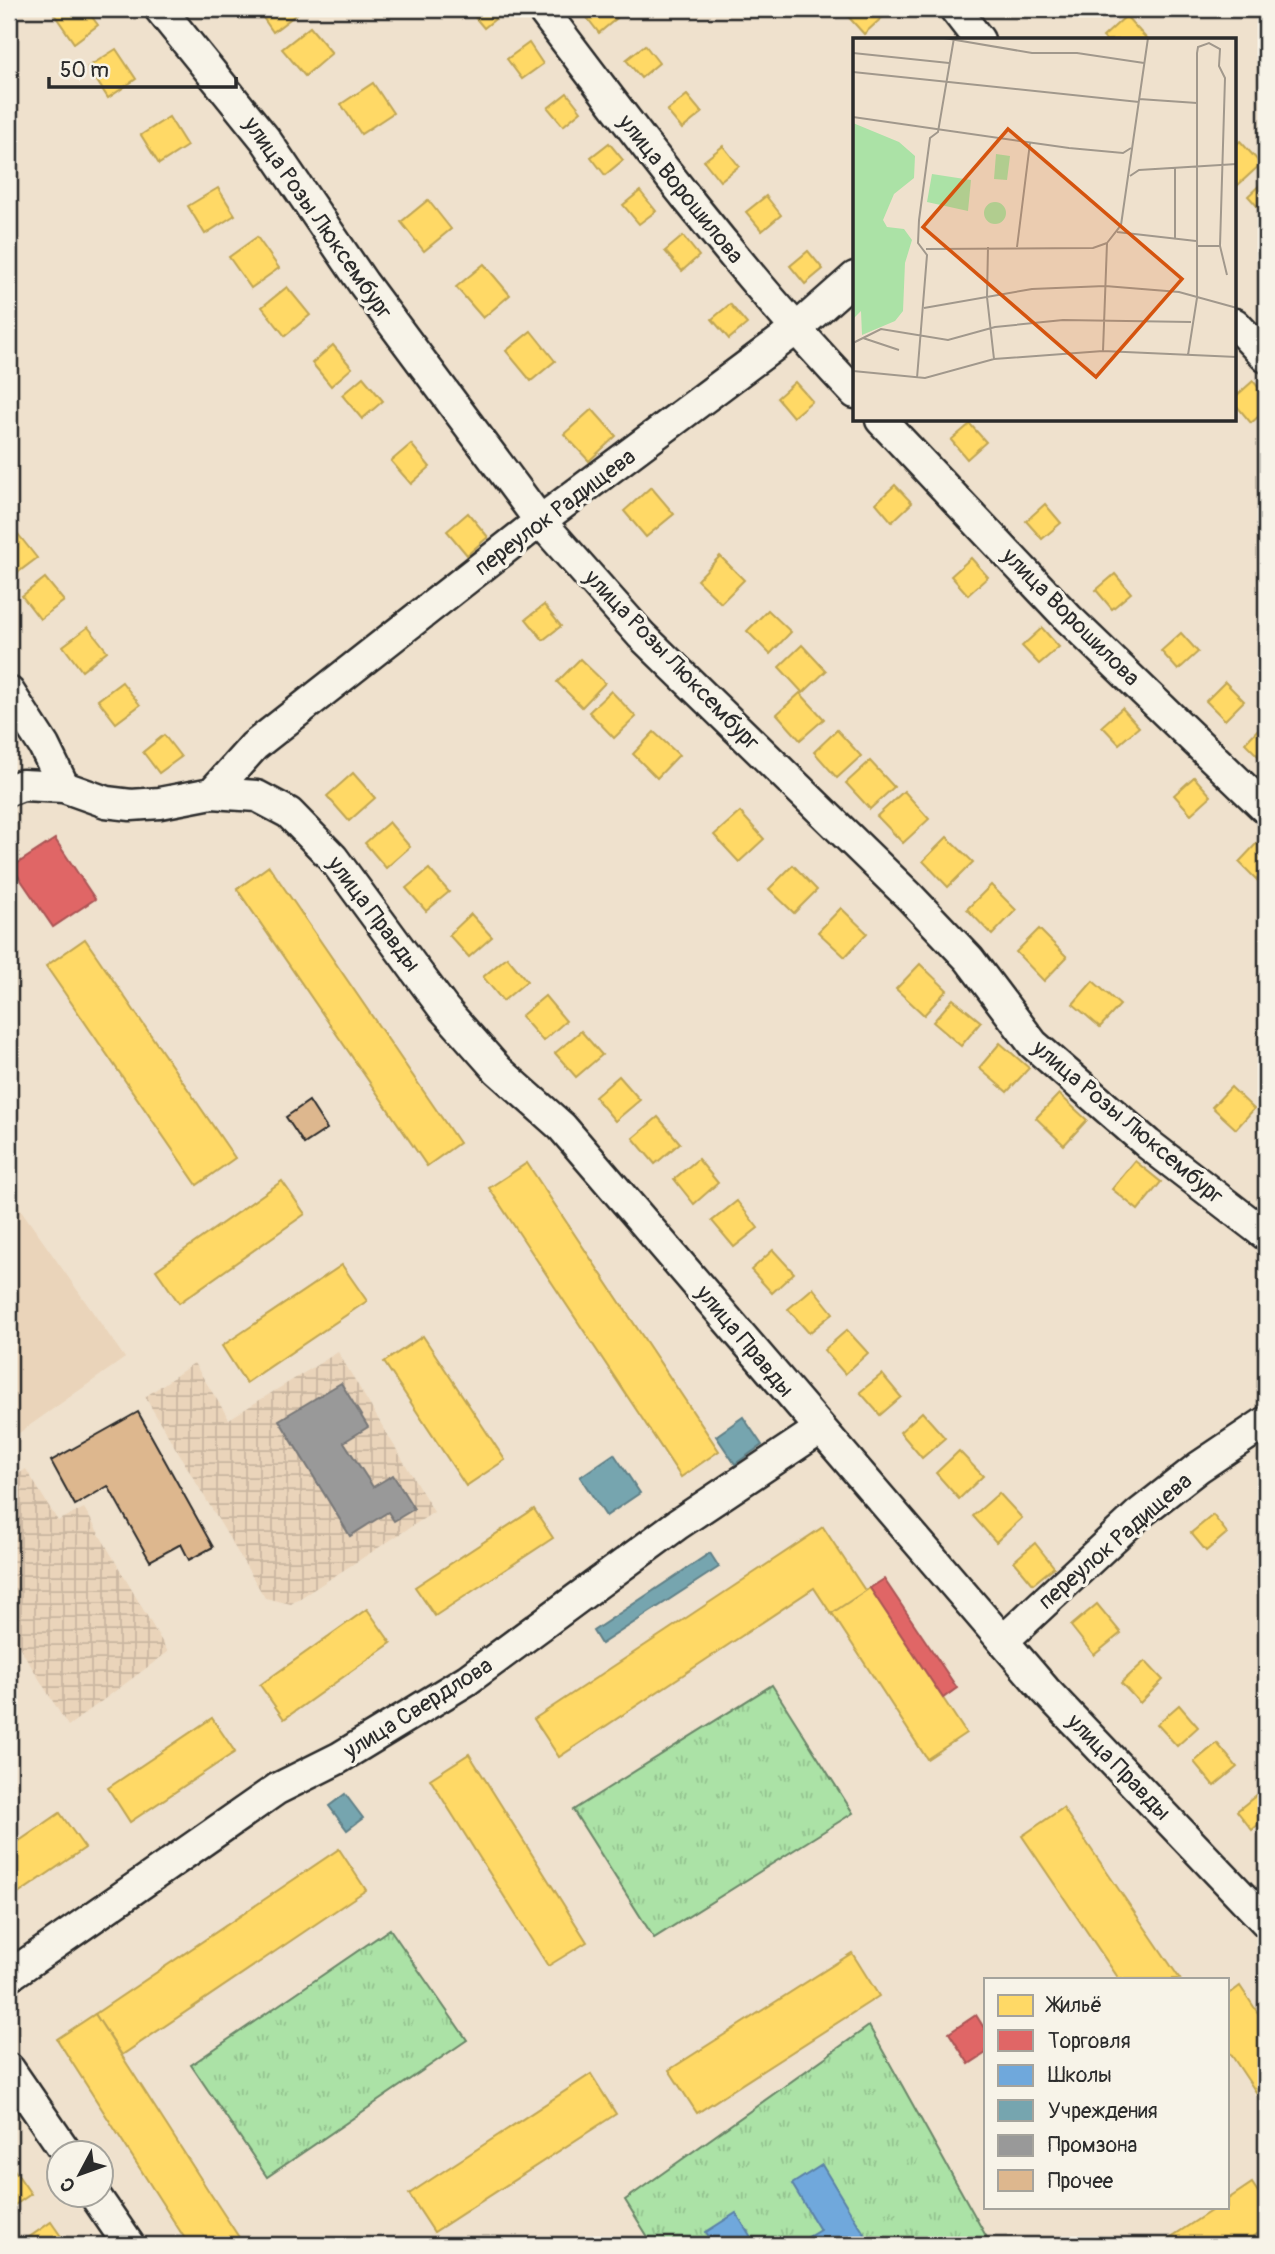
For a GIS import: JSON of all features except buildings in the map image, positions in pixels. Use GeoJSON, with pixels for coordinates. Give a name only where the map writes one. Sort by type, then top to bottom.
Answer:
{"type":"FeatureCollection","features":[{"type":"Feature","properties":{"kind":"street","name":"улица Розы Люксембург"},"geometry":{"type":"LineString","coordinates":[[160,9],[265,139],[363,284],[540,521],[641,635],[909,896],[968,959],[1033,1044],[1149,1144],[1266,1235]]}},
{"type":"Feature","properties":{"kind":"street","name":"улица Ворошилова"},"geometry":{"type":"LineString","coordinates":[[542,9],[649,153],[796,330],[853,391]]}},
{"type":"Feature","properties":{"kind":"street"},"geometry":{"type":"LineString","coordinates":[[955,9],[977,38]]}},
{"type":"Feature","properties":{"kind":"street","name":"переулок Радищева"},"geometry":{"type":"LineString","coordinates":[[212,793],[254,746],[540,521],[796,330],[853,280]]}},
{"type":"Feature","properties":{"kind":"street"},"geometry":{"type":"LineString","coordinates":[[1236,325],[1266,357]]}},
{"type":"Feature","properties":{"kind":"street","name":"улица Ворошилова"},"geometry":{"type":"LineString","coordinates":[[883,422],[1068,618],[1266,809]]}},
{"type":"Feature","properties":{"kind":"street"},"geometry":{"type":"LineString","coordinates":[[9,692],[44,746],[64,787]]}},
{"type":"Feature","properties":{"kind":"street","name":"улица Правды"},"geometry":{"type":"LineString","coordinates":[[9,790],[22,785],[64,787],[106,802],[131,805],[160,803],[212,793],[257,796],[289,813],[333,858],[444,1009],[498,1070],[562,1127],[1045,1690],[1266,1922]]}},
{"type":"Feature","properties":{"kind":"street","name":"переулок Радищева"},"geometry":{"type":"LineString","coordinates":[[1003,1641],[1139,1514],[1199,1467],[1266,1422]]}},
{"type":"Feature","properties":{"kind":"street","name":"улица Свердлова"},"geometry":{"type":"LineString","coordinates":[[9,1976],[277,1789],[339,1758],[467,1679],[678,1524],[820,1429]]}},
{"type":"Feature","properties":{"kind":"street"},"geometry":{"type":"LineString","coordinates":[[9,2069],[56,2138]]}},
{"type":"Feature","properties":{"kind":"street"},"geometry":{"type":"LineString","coordinates":[[104,2208],[129,2245]]}},
{"type":"Feature","properties":{"kind":"shaded area"},"geometry":{"type":"Polygon","coordinates":[[[9,1193],[125,1358],[9,1440],[9,1193]]]}},
{"type":"Feature","properties":{"kind":"shaded area"},"geometry":{"type":"Polygon","coordinates":[[[338,1352],[434,1512],[291,1604],[265,1598],[145,1397],[194,1363],[229,1419],[338,1352]]]}},
{"type":"Feature","properties":{"kind":"shaded area"},"geometry":{"type":"Polygon","coordinates":[[[26,1469],[58,1521],[84,1508],[168,1652],[68,1726],[9,1630],[9,1480],[26,1469]]]}},
{"type":"Feature","properties":{"kind":"green space"},"geometry":{"type":"Polygon","coordinates":[[[772,1685],[853,1813],[654,1938],[573,1810],[772,1685]]]}},
{"type":"Feature","properties":{"kind":"green space"},"geometry":{"type":"Polygon","coordinates":[[[390,1929],[467,2040],[267,2177],[191,2065],[390,1929]]]}},
{"type":"Feature","properties":{"kind":"green space"},"geometry":{"type":"Polygon","coordinates":[[[869,2026],[991,2245],[653,2245],[625,2200],[869,2026]]]}}]}
